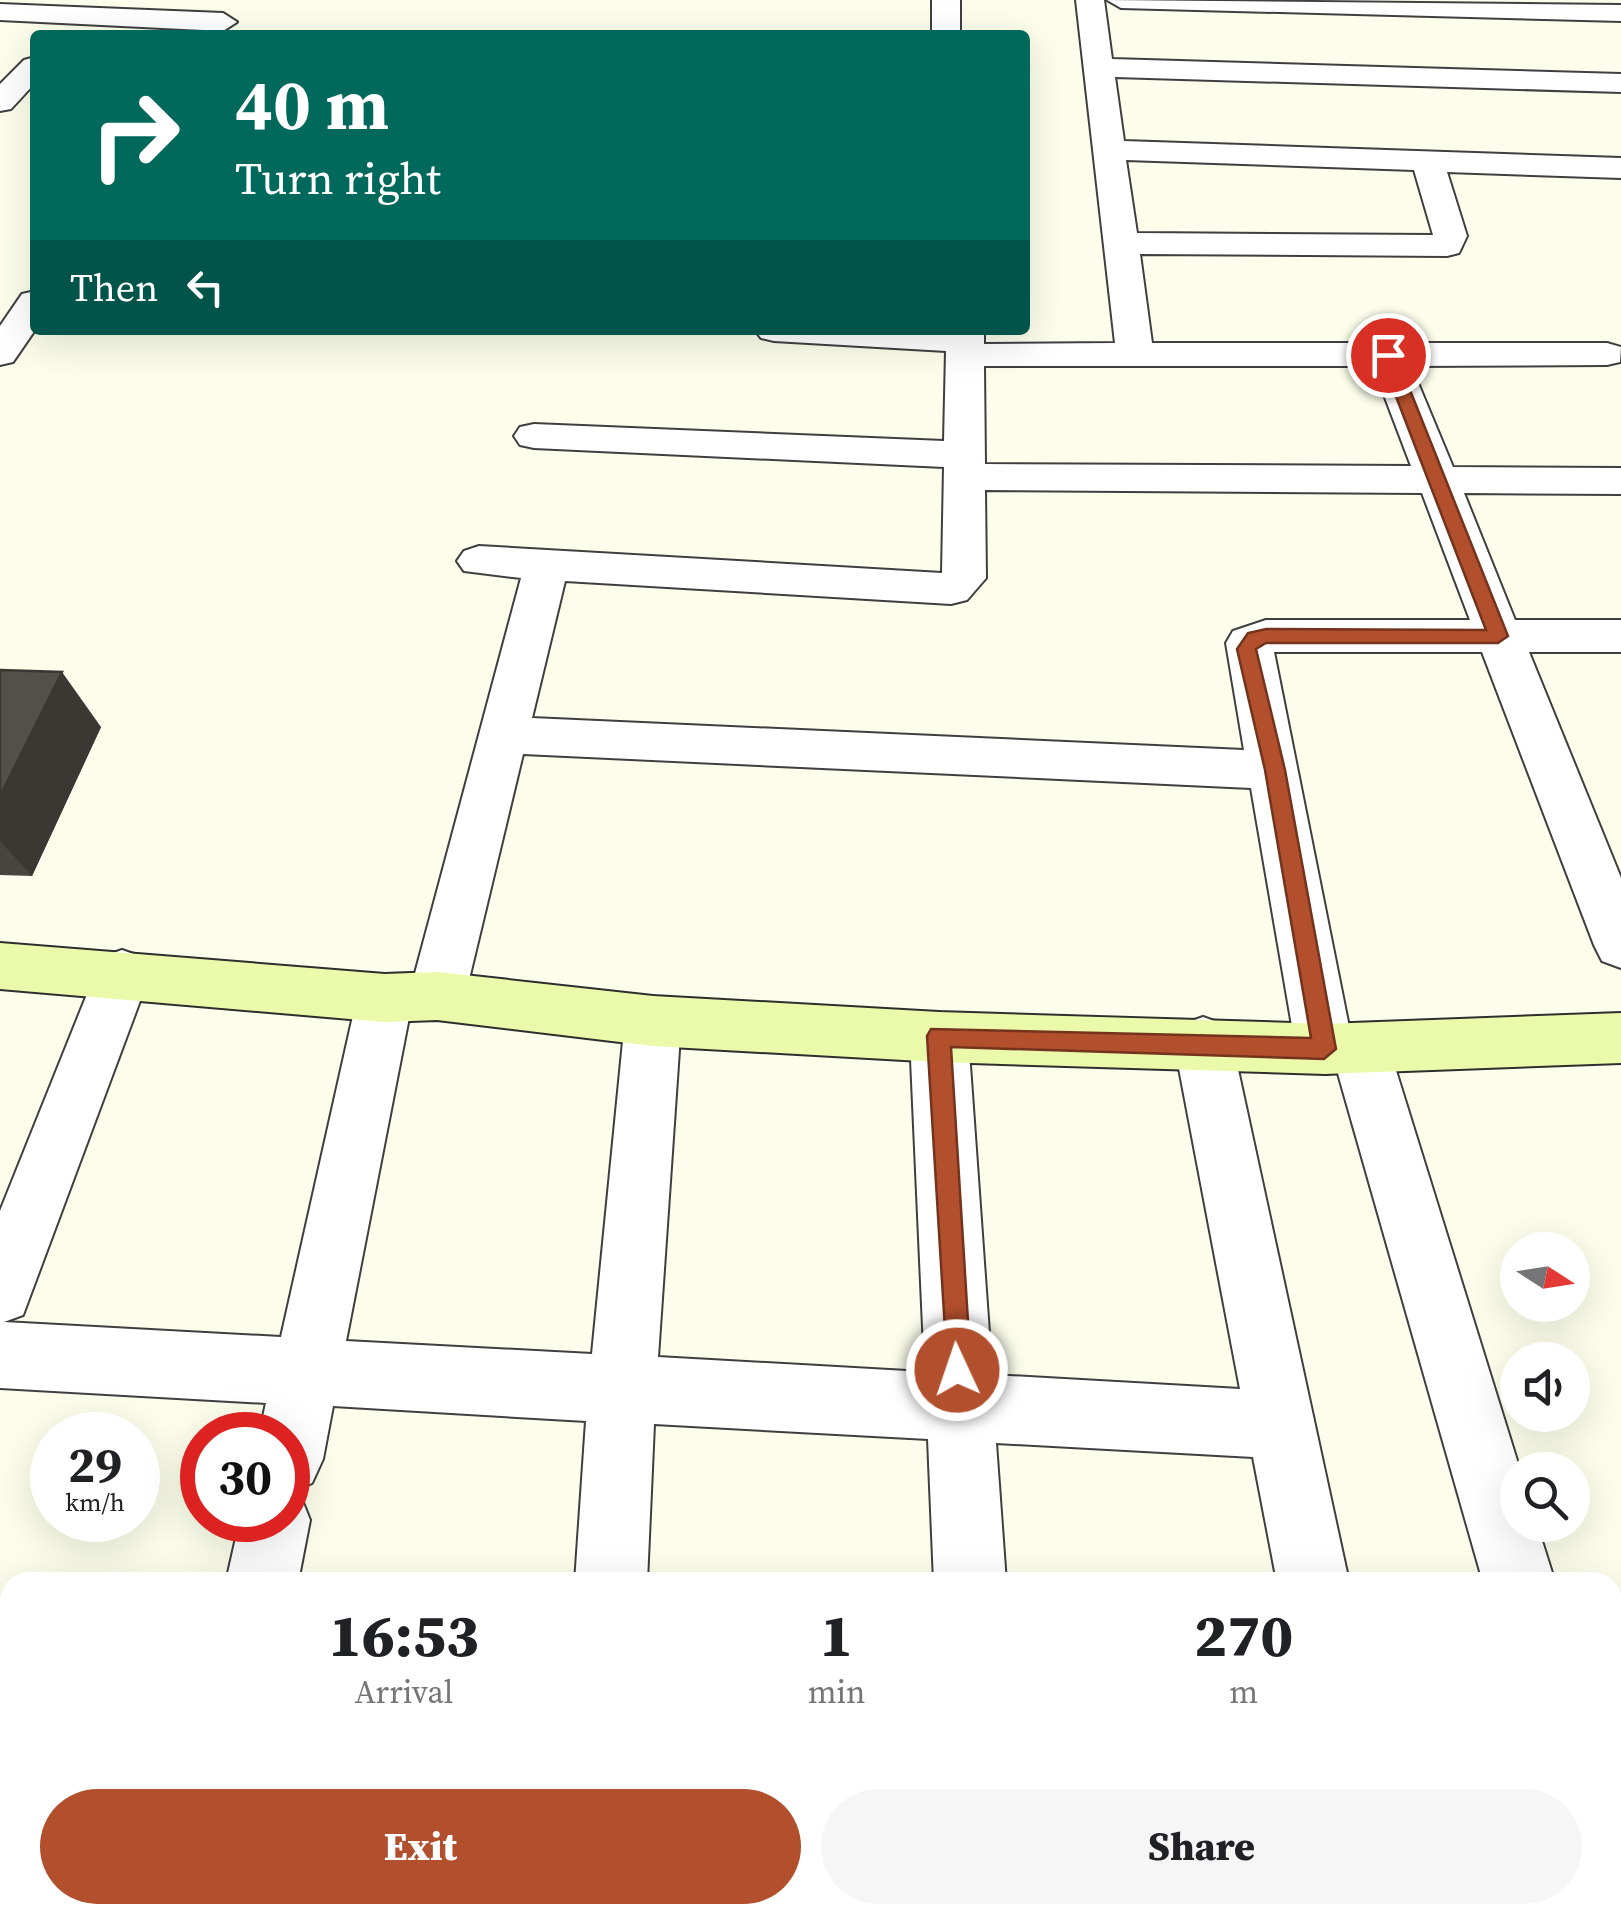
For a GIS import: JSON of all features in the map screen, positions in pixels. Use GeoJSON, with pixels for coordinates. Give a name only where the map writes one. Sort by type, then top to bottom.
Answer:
{"type":"FeatureCollection","features":[{"type":"Feature","properties":{"kind":"street"},"geometry":{"type":"LineString","coordinates":[[946,0],[946,30]]}},
{"type":"Feature","properties":{"kind":"street"},"geometry":{"type":"LineString","coordinates":[[1090,0],[1135,356]]}},
{"type":"Feature","properties":{"kind":"street"},"geometry":{"type":"LineString","coordinates":[[1121,0],[1534,6],[1621,13]]}},
{"type":"Feature","properties":{"kind":"street"},"geometry":{"type":"LineString","coordinates":[[0,12],[225,19]]}},
{"type":"Feature","properties":{"kind":"street"},"geometry":{"type":"LineString","coordinates":[[1100,68],[1621,84]]}},
{"type":"Feature","properties":{"kind":"street"},"geometry":{"type":"LineString","coordinates":[[0,102],[30,71]]}},
{"type":"Feature","properties":{"kind":"street"},"geometry":{"type":"LineString","coordinates":[[1110,150],[1427,161],[1611,177]]}},
{"type":"Feature","properties":{"kind":"street"},"geometry":{"type":"LineString","coordinates":[[1123,243],[1447,246],[1450,236],[1427,161]]}},
{"type":"Feature","properties":{"kind":"street"},"geometry":{"type":"LineString","coordinates":[[0,290],[30,290]]}},
{"type":"Feature","properties":{"kind":"street"},"geometry":{"type":"LineString","coordinates":[[0,354],[30,309]]}},
{"type":"Feature","properties":{"kind":"street"},"geometry":{"type":"LineString","coordinates":[[854,335],[1135,356],[1607,354]]}},
{"type":"Feature","properties":{"kind":"street"},"geometry":{"type":"LineString","coordinates":[[480,561],[951,589],[964,578],[965,342]]}},
{"type":"Feature","properties":{"kind":"street"},"geometry":{"type":"LineString","coordinates":[[1388,355],[1621,945]]}},
{"type":"Feature","properties":{"kind":"street"},"geometry":{"type":"LineString","coordinates":[[534,436],[964,466],[1436,483],[1621,481]]}},
{"type":"Feature","properties":{"kind":"street"},"geometry":{"type":"LineString","coordinates":[[297,1412],[305,1371],[411,997],[506,735],[548,566]]}},
{"type":"Feature","properties":{"kind":"street"},"geometry":{"type":"LineString","coordinates":[[1516,1572],[1342,1049],[1246,649],[1254,638],[1621,636]]}},
{"type":"Feature","properties":{"kind":"street"},"geometry":{"type":"LineString","coordinates":[[506,735],[1275,770]]}},
{"type":"Feature","properties":{"kind":"street"},"geometry":{"type":"LineString","coordinates":[[0,966],[411,997],[653,1022],[939,1036],[1342,1049],[1621,1038]]}},
{"type":"Feature","properties":{"kind":"street"},"geometry":{"type":"LineString","coordinates":[[0,1292],[122,974]]}},
{"type":"Feature","properties":{"kind":"street"},"geometry":{"type":"LineString","coordinates":[[612,1572],[622,1388],[653,1022]]}},
{"type":"Feature","properties":{"kind":"street"},"geometry":{"type":"LineString","coordinates":[[939,1036],[969,1572]]}},
{"type":"Feature","properties":{"kind":"street"},"geometry":{"type":"LineString","coordinates":[[1202,1042],[1312,1572]]}},
{"type":"Feature","properties":{"kind":"street"},"geometry":{"type":"LineString","coordinates":[[0,1355],[1281,1424]]}},
{"type":"Feature","properties":{"kind":"street"},"geometry":{"type":"LineString","coordinates":[[264,1572],[270,1542]]}},
{"type":"Feature","properties":{"kind":"building"},"geometry":{"type":"Polygon","coordinates":[[[0,670],[62,672],[0,796],[0,670]]]}},
{"type":"Feature","properties":{"kind":"route"},"geometry":{"type":"LineString","coordinates":[[957,1370],[939,1036],[1324,1049],[1275,770],[1246,649],[1254,638],[1266,636],[1498,636],[1388,355]]}}]}
